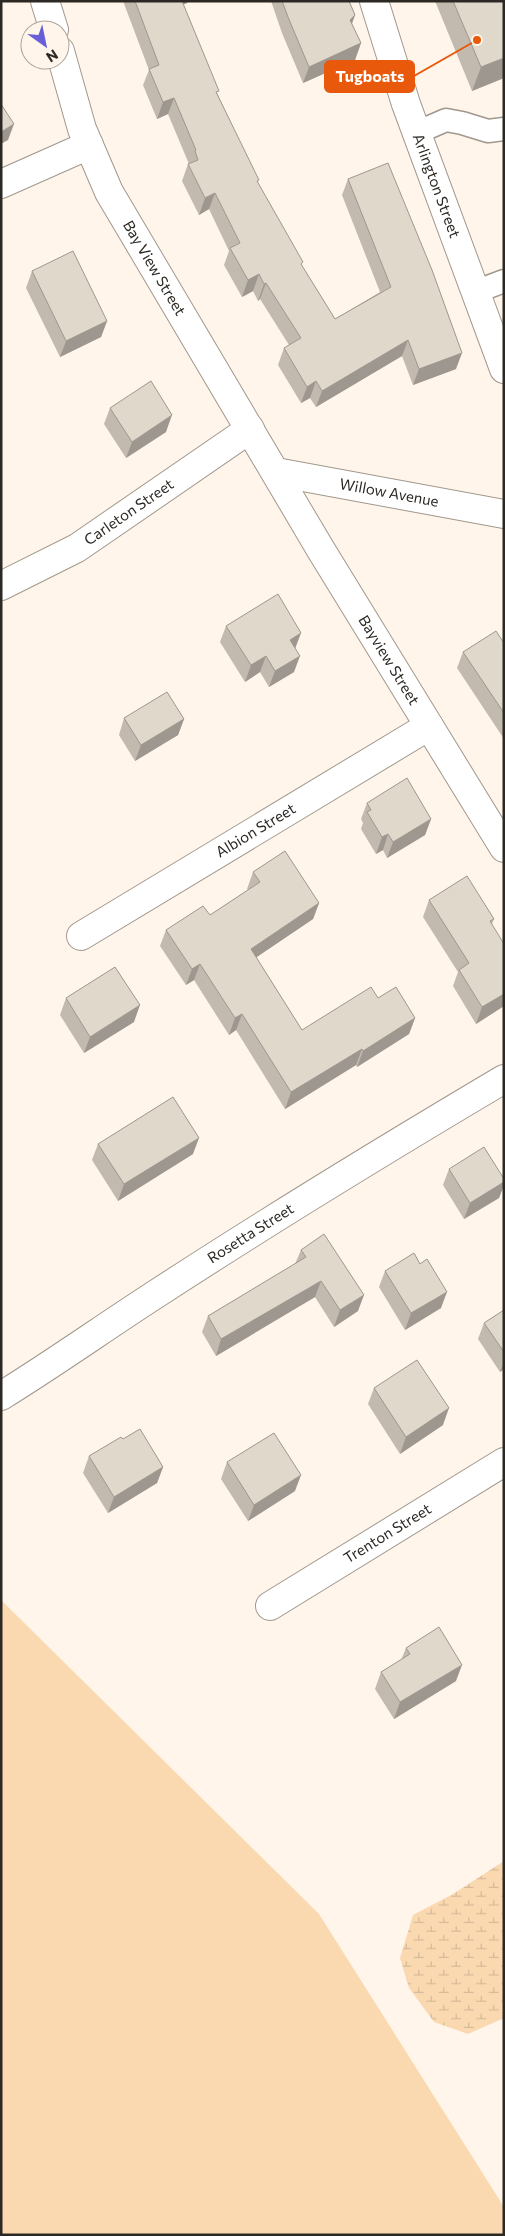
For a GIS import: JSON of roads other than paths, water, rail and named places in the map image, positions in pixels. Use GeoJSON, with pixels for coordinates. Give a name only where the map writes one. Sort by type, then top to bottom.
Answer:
{"type":"FeatureCollection","features":[{"type":"Feature","properties":{"kind":"street"},"geometry":{"type":"LineString","coordinates":[[45,1],[51,20]]}},
{"type":"Feature","properties":{"kind":"street","name":"Arlington Street"},"geometry":{"type":"LineString","coordinates":[[374,1],[416,133],[504,369]]}},
{"type":"Feature","properties":{"kind":"street","name":"Bay View Street"},"geometry":{"type":"LineString","coordinates":[[65,70],[82,129],[109,192],[276,472]]}},
{"type":"Feature","properties":{"kind":"street"},"geometry":{"type":"LineString","coordinates":[[1,184],[89,145]]}},
{"type":"Feature","properties":{"kind":"street","name":"Carleton Street"},"geometry":{"type":"LineString","coordinates":[[1,586],[77,548],[250,430]]}},
{"type":"Feature","properties":{"kind":"street","name":"Willow Avenue"},"geometry":{"type":"LineString","coordinates":[[276,472],[504,514]]}},
{"type":"Feature","properties":{"kind":"street","name":"Bayview Street"},"geometry":{"type":"LineString","coordinates":[[276,472],[504,848]]}},
{"type":"Feature","properties":{"kind":"street","name":"Albion Street"},"geometry":{"type":"LineString","coordinates":[[81,936],[429,726]]}},
{"type":"Feature","properties":{"kind":"street","name":"Rosetta Street"},"geometry":{"type":"LineString","coordinates":[[1,1396],[54,1364],[152,1296],[342,1176],[504,1079]]}},
{"type":"Feature","properties":{"kind":"street","name":"Trenton Street"},"geometry":{"type":"LineString","coordinates":[[270,1606],[504,1462]]}},
{"type":"Feature","properties":{"kind":"lane"},"geometry":{"type":"LineString","coordinates":[[416,133],[446,120],[488,131],[502,132]]}},
{"type":"Feature","properties":{"kind":"lane"},"geometry":{"type":"LineString","coordinates":[[475,292],[504,280]]}},
{"type":"Feature","properties":{"kind":"place","name":"Tugboats"},"geometry":{"type":"Point","coordinates":[477,40]}}]}
